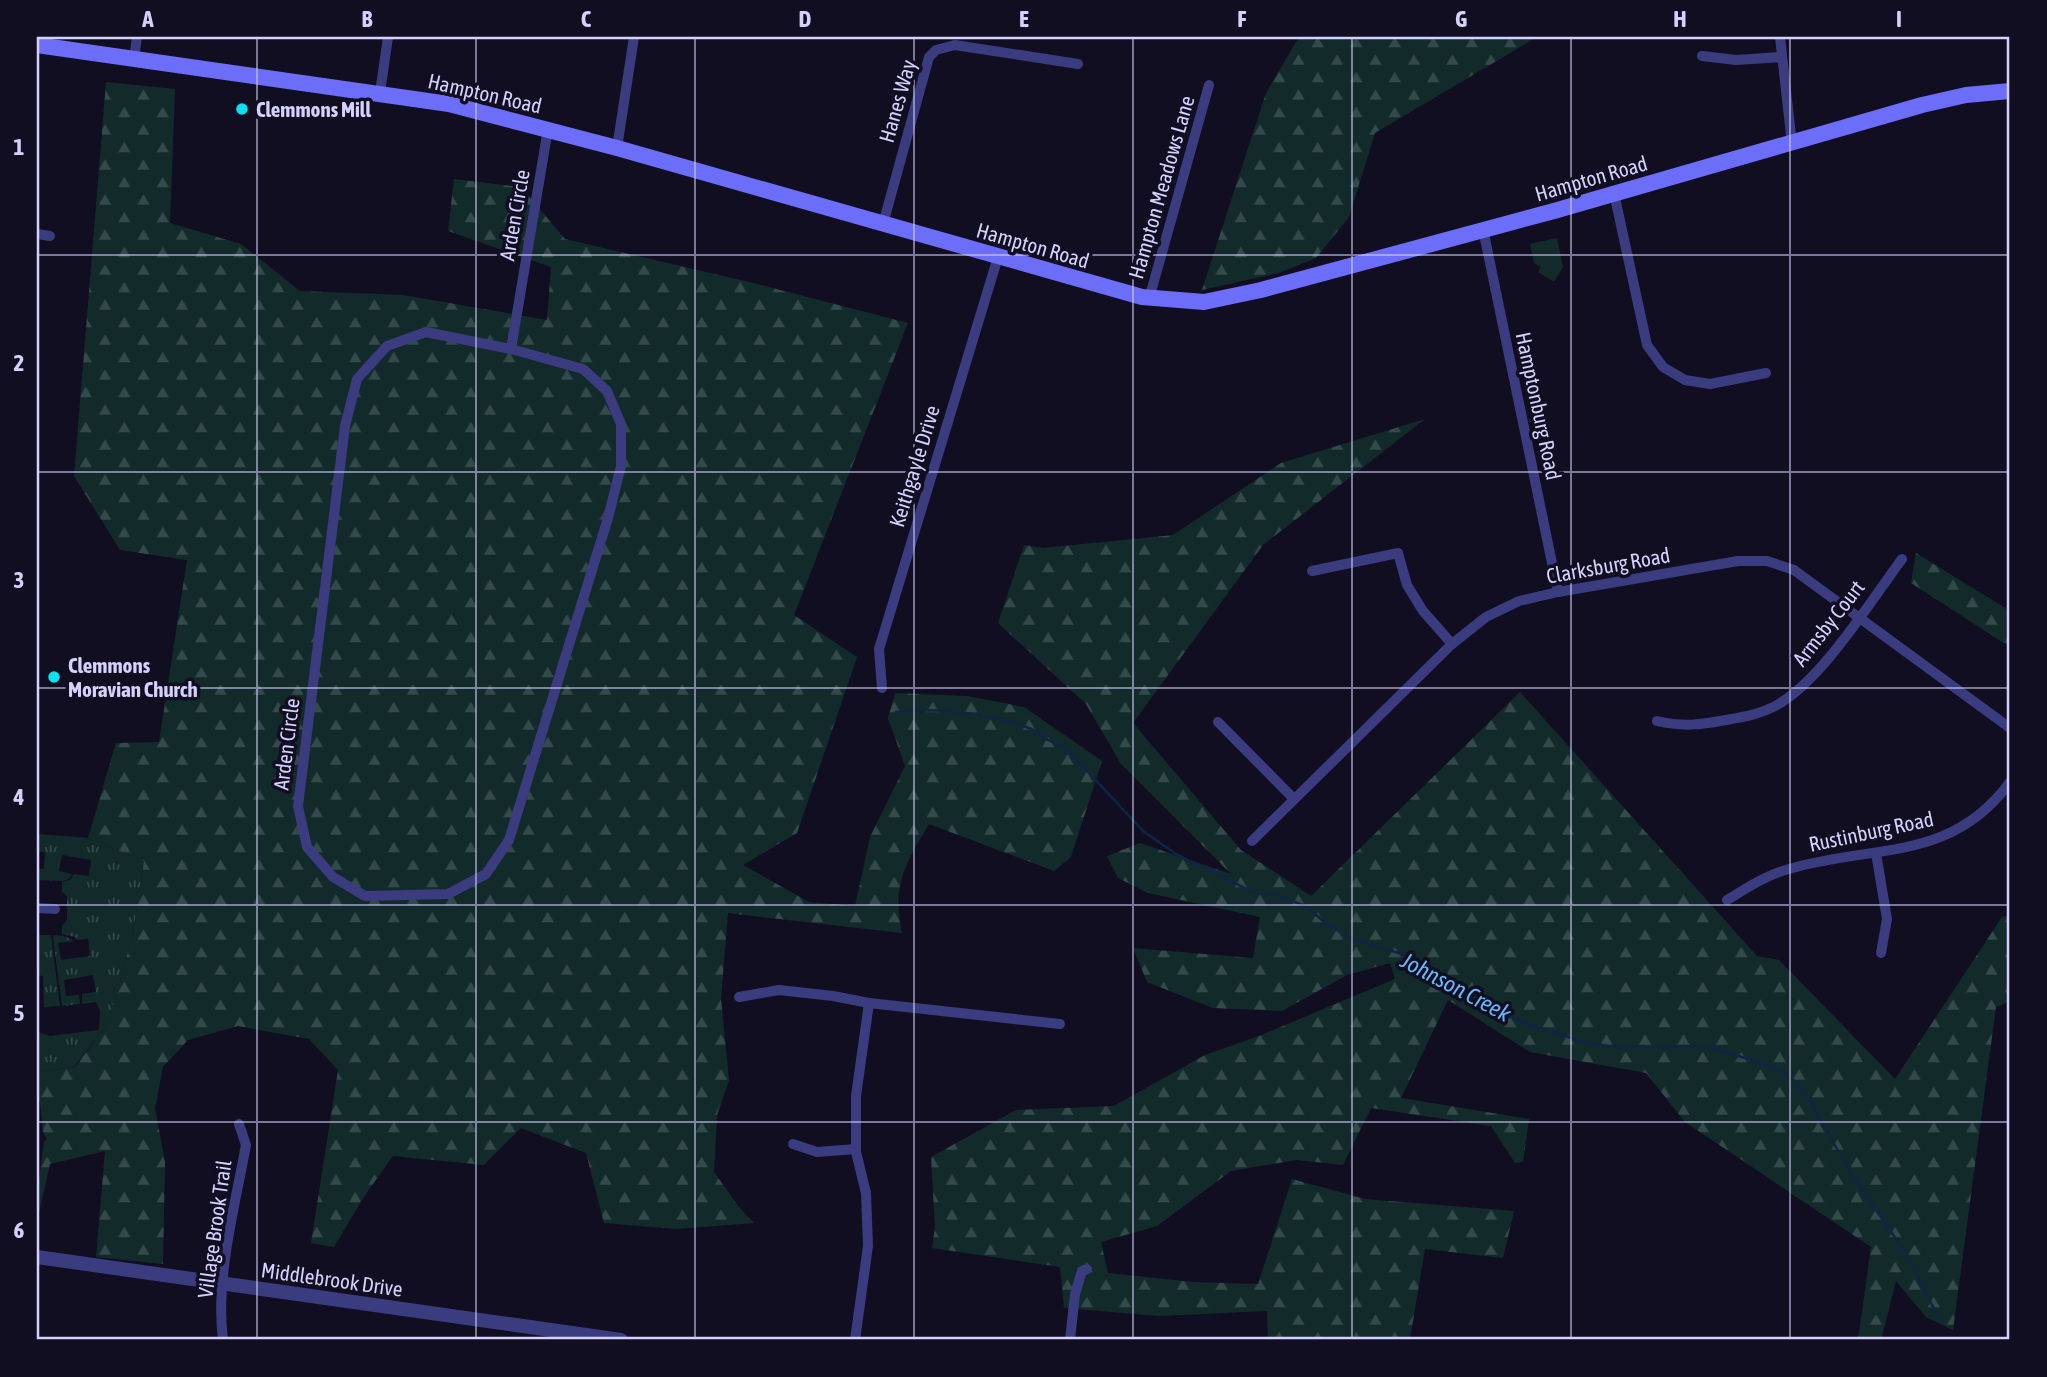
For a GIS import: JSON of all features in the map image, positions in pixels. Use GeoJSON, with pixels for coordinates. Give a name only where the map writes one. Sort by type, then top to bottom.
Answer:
{"type":"FeatureCollection","features":[{"type":"Feature","properties":{"kind":"main road","name":"Hampton Road"},"geometry":{"type":"LineString","coordinates":[[37,45],[449,104],[617,148],[1149,299],[1204,302],[1262,290],[1966,95],[2010,91]]}},
{"type":"Feature","properties":{"kind":"street"},"geometry":{"type":"LineString","coordinates":[[134,59],[137,37]]}},
{"type":"Feature","properties":{"kind":"street"},"geometry":{"type":"LineString","coordinates":[[380,93],[388,37]]}},
{"type":"Feature","properties":{"kind":"street"},"geometry":{"type":"LineString","coordinates":[[617,148],[634,37]]}},
{"type":"Feature","properties":{"kind":"street"},"geometry":{"type":"LineString","coordinates":[[1780,37],[1792,144]]}},
{"type":"Feature","properties":{"kind":"street","name":"Hanes Way"},"geometry":{"type":"LineString","coordinates":[[883,224],[929,57],[936,50],[955,45],[1078,64]]}},
{"type":"Feature","properties":{"kind":"street"},"geometry":{"type":"LineString","coordinates":[[1702,56],[1736,60],[1782,57]]}},
{"type":"Feature","properties":{"kind":"street","name":"Hampton Meadows Lane"},"geometry":{"type":"LineString","coordinates":[[1149,299],[1209,85]]}},
{"type":"Feature","properties":{"kind":"street","name":"Arden Circle"},"geometry":{"type":"LineString","coordinates":[[511,349],[548,129]]}},
{"type":"Feature","properties":{"kind":"street"},"geometry":{"type":"LineString","coordinates":[[1614,193],[1647,345],[1663,367],[1685,380],[1710,384],[1766,373]]}},
{"type":"Feature","properties":{"kind":"street","name":"Hamptonburg Road"},"geometry":{"type":"LineString","coordinates":[[1483,229],[1558,592]]}},
{"type":"Feature","properties":{"kind":"street"},"geometry":{"type":"LineString","coordinates":[[37,234],[50,236]]}},
{"type":"Feature","properties":{"kind":"street","name":"Keithgayle Drive"},"geometry":{"type":"LineString","coordinates":[[882,688],[879,649],[998,257]]}},
{"type":"Feature","properties":{"kind":"street","name":"Arden Circle"},"geometry":{"type":"LineString","coordinates":[[426,332],[511,349],[583,369],[607,390],[621,424],[621,466],[608,518],[509,840],[486,874],[448,894],[365,896],[332,877],[307,847],[298,806],[345,426],[357,379],[387,346],[426,332]]}},
{"type":"Feature","properties":{"kind":"street"},"geometry":{"type":"LineString","coordinates":[[1312,571],[1398,553],[1407,585],[1423,611],[1452,644]]}},
{"type":"Feature","properties":{"kind":"street","name":"Armsby Court"},"geometry":{"type":"LineString","coordinates":[[1657,721],[1682,727],[1753,714],[1775,706],[1795,693],[1819,669],[1902,559]]}},
{"type":"Feature","properties":{"kind":"street","name":"Clarksburg Road"},"geometry":{"type":"LineString","coordinates":[[1252,841],[1452,644],[1486,617],[1519,601],[1558,592],[1738,561],[1767,561],[1794,570],[2010,728]]}},
{"type":"Feature","properties":{"kind":"street"},"geometry":{"type":"LineString","coordinates":[[1218,722],[1294,799]]}},
{"type":"Feature","properties":{"kind":"street","name":"Rustinburg Road"},"geometry":{"type":"LineString","coordinates":[[1727,900],[1763,879],[1787,869],[1933,841],[1962,829],[1985,812],[2010,782]]}},
{"type":"Feature","properties":{"kind":"street"},"geometry":{"type":"LineString","coordinates":[[1876,853],[1887,919],[1881,953]]}},
{"type":"Feature","properties":{"kind":"street"},"geometry":{"type":"LineString","coordinates":[[37,908],[55,909]]}},
{"type":"Feature","properties":{"kind":"street"},"geometry":{"type":"LineString","coordinates":[[739,997],[779,990],[1060,1024]]}},
{"type":"Feature","properties":{"kind":"street"},"geometry":{"type":"LineString","coordinates":[[855,1340],[868,1246],[866,1193],[856,1149],[856,1096],[869,1003]]}},
{"type":"Feature","properties":{"kind":"street","name":"Village Brook Trail"},"geometry":{"type":"LineString","coordinates":[[223,1340],[222,1284],[246,1145],[239,1124]]}},
{"type":"Feature","properties":{"kind":"street"},"geometry":{"type":"LineString","coordinates":[[793,1144],[817,1152],[856,1149]]}},
{"type":"Feature","properties":{"kind":"street","name":"Middlebrook Drive"},"geometry":{"type":"LineString","coordinates":[[37,1257],[561,1337],[621,1340]]}},
{"type":"Feature","properties":{"kind":"street"},"geometry":{"type":"LineString","coordinates":[[1070,1340],[1076,1294],[1082,1270],[1087,1269]]}},
{"type":"Feature","properties":{"kind":"green space"},"geometry":{"type":"Polygon","coordinates":[[[1299,37],[1537,37],[1375,133],[1349,217],[1316,258],[1279,273],[1202,290],[1266,93],[1299,37]]]}},
{"type":"Feature","properties":{"kind":"green space"},"geometry":{"type":"Polygon","coordinates":[[[106,82],[175,89],[170,223],[241,244],[300,291],[403,295],[547,320],[551,267],[448,231],[454,179],[521,187],[565,239],[908,323],[794,615],[857,657],[797,833],[743,865],[809,902],[855,906],[870,837],[905,766],[888,718],[895,693],[967,696],[1024,707],[1102,761],[1071,857],[1054,871],[929,824],[903,875],[899,901],[902,933],[728,913],[721,999],[729,1080],[717,1115],[714,1172],[754,1223],[676,1229],[604,1223],[586,1153],[521,1128],[484,1165],[393,1156],[363,1198],[334,1247],[311,1243],[338,1070],[309,1039],[238,1026],[188,1040],[163,1067],[155,1108],[165,1162],[163,1264],[96,1257],[105,1151],[50,1164],[37,1221],[37,1196],[44,1141],[47,1140],[43,1132],[40,1102],[37,1099],[37,1072],[75,1067],[109,1022],[133,933],[144,861],[88,838],[116,743],[159,742],[187,560],[120,550],[74,476],[106,82]]]}},
{"type":"Feature","properties":{"kind":"green space"},"geometry":{"type":"Polygon","coordinates":[[[1557,238],[1563,267],[1554,282],[1538,272],[1541,267],[1534,263],[1530,244],[1557,238]]]}},
{"type":"Feature","properties":{"kind":"green space"},"geometry":{"type":"Polygon","coordinates":[[[1425,419],[1263,545],[1133,723],[1241,850],[1311,896],[1520,692],[1757,956],[1779,960],[1895,1079],[2002,917],[2010,915],[2010,1001],[1996,1007],[1953,1330],[1926,1317],[1896,1281],[1881,1340],[1858,1340],[1871,1247],[1685,1122],[1646,1073],[1530,1052],[1448,1000],[1401,1098],[1529,1119],[1523,1162],[1515,1163],[1491,1126],[1371,1108],[1343,1165],[1296,1160],[1231,1171],[1157,1226],[1101,1242],[1108,1273],[1192,1282],[1258,1284],[1292,1179],[1365,1199],[1514,1211],[1503,1258],[1425,1249],[1410,1339],[1417,1340],[1268,1340],[1267,1311],[1159,1316],[1064,1308],[1060,1267],[932,1248],[935,1227],[931,1157],[1016,1110],[1114,1106],[1205,1055],[1259,1036],[1395,979],[1390,963],[1347,975],[1282,1011],[1213,1008],[1147,982],[1133,948],[1253,958],[1260,917],[1148,893],[1118,878],[1107,856],[1140,843],[1231,874],[1121,764],[1086,704],[998,623],[1024,545],[1043,548],[1173,535],[1281,463],[1425,419]]]}},
{"type":"Feature","properties":{"kind":"green space"},"geometry":{"type":"Polygon","coordinates":[[[1916,553],[2010,611],[2010,647],[1911,583],[1916,553]]]}},
{"type":"Feature","properties":{"kind":"green space"},"geometry":{"type":"Polygon","coordinates":[[[37,834],[88,838],[144,861],[133,933],[109,1022],[74,1067],[37,1072],[37,1032],[50,1036],[99,1030],[100,1011],[96,1002],[82,1004],[82,994],[96,992],[93,975],[64,980],[66,996],[79,995],[80,1004],[62,1006],[53,938],[54,935],[64,936],[74,941],[58,943],[61,960],[90,956],[88,939],[77,940],[62,934],[62,926],[67,920],[67,896],[62,892],[62,882],[70,880],[74,874],[89,876],[91,860],[62,855],[59,871],[72,874],[70,878],[64,881],[37,880],[37,869],[44,869],[45,852],[37,852],[37,834]]]}},
{"type":"Feature","properties":{"kind":"green space"},"geometry":{"type":"Polygon","coordinates":[[[37,935],[51,935],[60,1006],[44,1007],[43,976],[37,975],[37,935]]]}},
{"type":"Feature","properties":{"kind":"waterway","name":"Johnson Creek"},"geometry":{"type":"LineString","coordinates":[[896,712],[952,712],[992,717],[1044,735],[1044,738],[1066,748],[1143,831],[1176,854],[1251,891],[1277,895],[1308,907],[1325,923],[1350,938],[1408,956],[1482,1001],[1482,1004],[1526,1024],[1588,1043],[1622,1048],[1714,1048],[1772,1067],[1795,1081],[1810,1101],[1850,1172],[1909,1258],[1941,1323]]}},
{"type":"Feature","properties":{"kind":"place","name":"Clemmons Mill"},"geometry":{"type":"Point","coordinates":[242,109]}},
{"type":"Feature","properties":{"kind":"place","name":"Clemmons Moravian Church"},"geometry":{"type":"Point","coordinates":[54,677]}}]}
